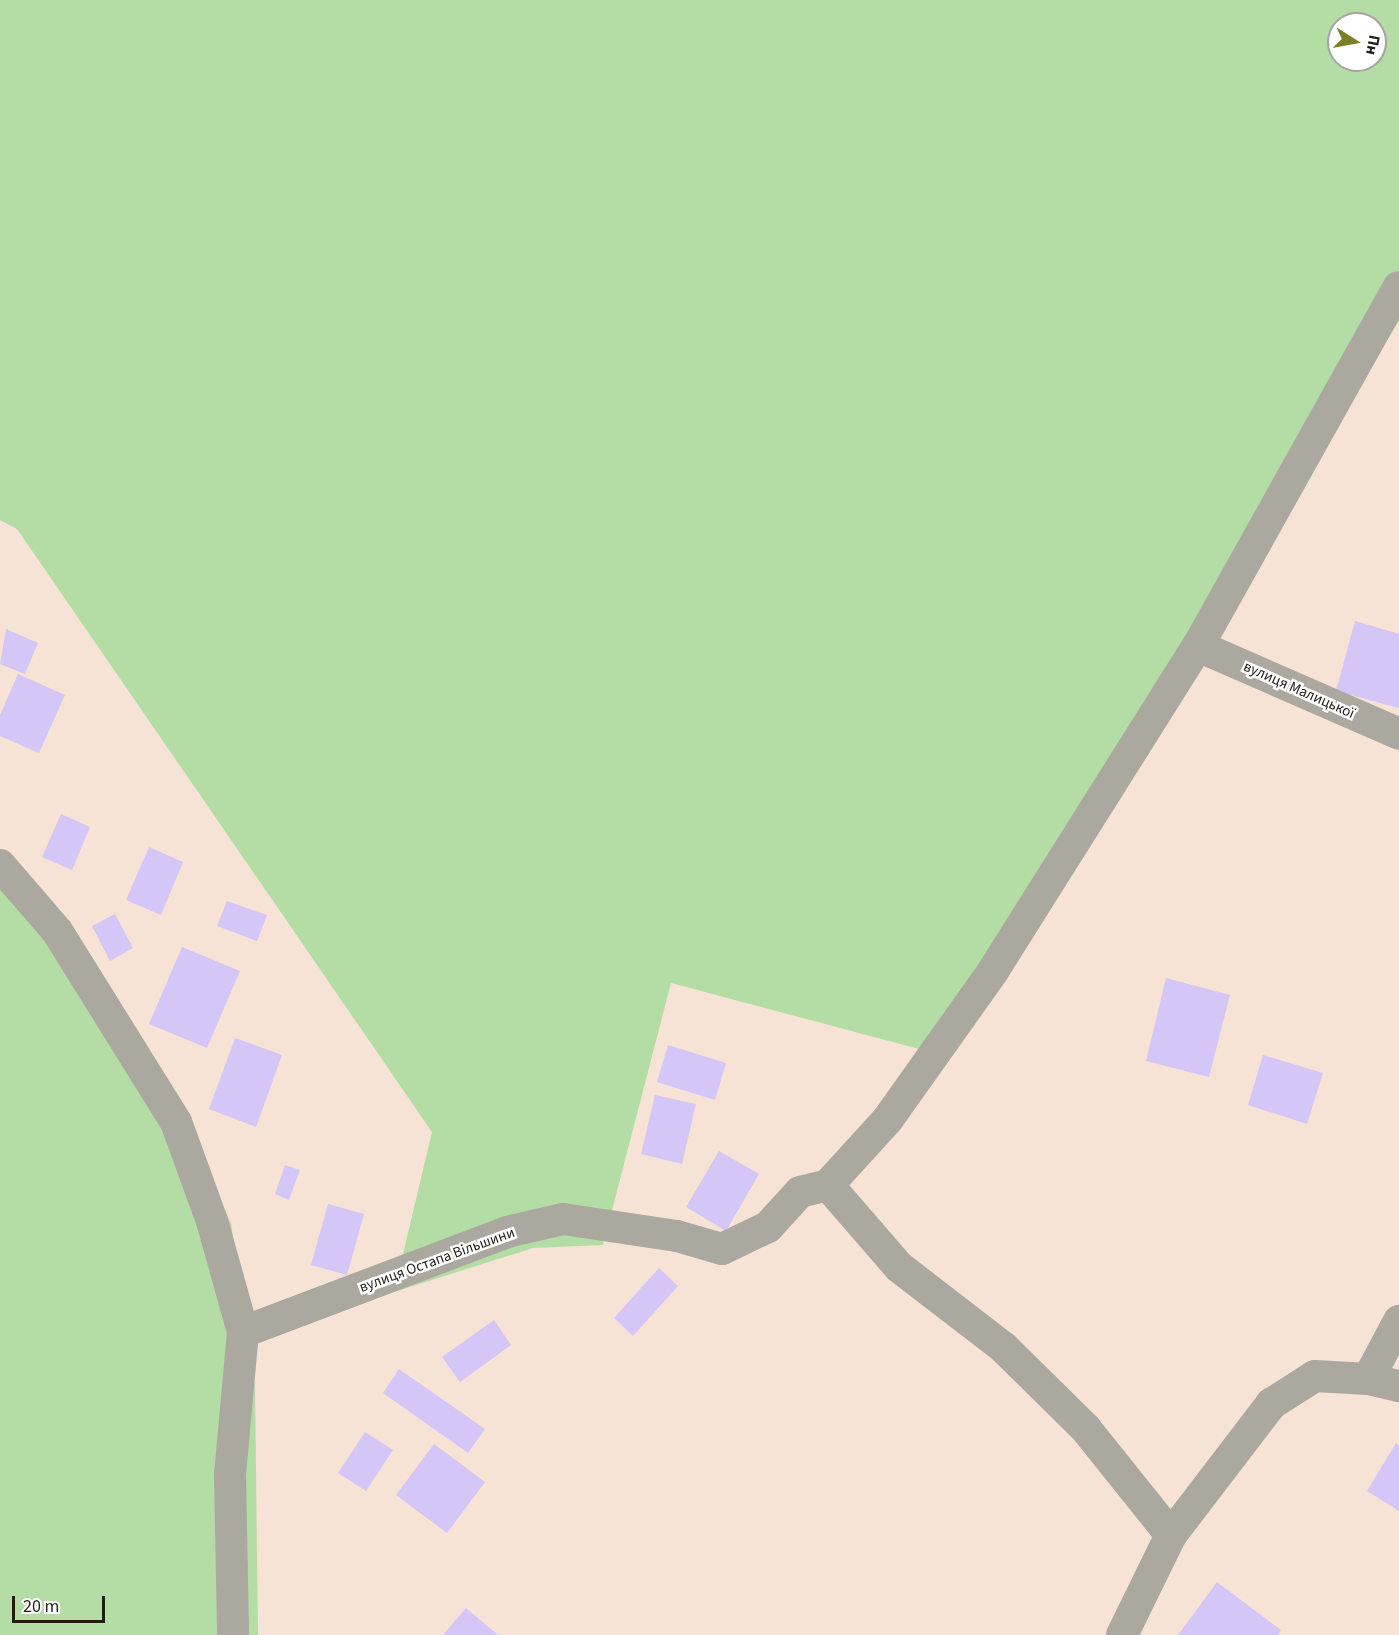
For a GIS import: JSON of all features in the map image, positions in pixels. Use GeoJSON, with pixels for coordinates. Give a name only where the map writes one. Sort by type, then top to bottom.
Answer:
{"type":"FeatureCollection","features":[{"type":"Feature","properties":{"kind":"street"},"geometry":{"type":"LineString","coordinates":[[1170,1535],[1086,1429],[1004,1348],[898,1267],[828,1185],[888,1119],[993,971],[1198,646],[1399,287]]}},
{"type":"Feature","properties":{"kind":"street","name":"вулиця Малицької"},"geometry":{"type":"LineString","coordinates":[[1198,646],[1399,734]]}},
{"type":"Feature","properties":{"kind":"street"},"geometry":{"type":"LineString","coordinates":[[0,865],[57,931],[177,1122],[212,1221],[243,1332],[230,1474],[233,1635]]}},
{"type":"Feature","properties":{"kind":"street","name":"вулиця Остапа Вільшини"},"geometry":{"type":"LineString","coordinates":[[243,1332],[507,1232],[563,1219],[677,1236],[722,1249],[768,1227],[800,1192],[828,1185]]}},
{"type":"Feature","properties":{"kind":"street"},"geometry":{"type":"LineString","coordinates":[[1368,1379],[1399,1321]]}},
{"type":"Feature","properties":{"kind":"street"},"geometry":{"type":"LineString","coordinates":[[1122,1635],[1170,1535],[1271,1404],[1315,1376],[1368,1379],[1399,1386]]}},
{"type":"Feature","properties":{"kind":"green space"},"geometry":{"type":"Polygon","coordinates":[[[0,0],[1399,0],[1399,321],[938,1054],[671,983],[603,1245],[533,1248],[394,1292],[432,1132],[17,529],[0,520],[0,0]]]}},
{"type":"Feature","properties":{"kind":"green space"},"geometry":{"type":"Polygon","coordinates":[[[0,861],[132,1025],[231,1223],[255,1387],[258,1635],[0,1635],[0,861]]]}},
{"type":"Feature","properties":{"kind":"building"},"geometry":{"type":"Polygon","coordinates":[[[1355,621],[1399,634],[1399,708],[1336,691],[1355,621]]]}},
{"type":"Feature","properties":{"kind":"building"},"geometry":{"type":"Polygon","coordinates":[[[6,629],[38,643],[25,674],[0,664],[6,629]]]}},
{"type":"Feature","properties":{"kind":"building"},"geometry":{"type":"Polygon","coordinates":[[[18,674],[65,695],[39,753],[0,736],[0,715],[18,674]]]}},
{"type":"Feature","properties":{"kind":"building"},"geometry":{"type":"Polygon","coordinates":[[[61,814],[90,827],[72,870],[42,857],[61,814]]]}},
{"type":"Feature","properties":{"kind":"building"},"geometry":{"type":"Polygon","coordinates":[[[149,847],[183,862],[161,915],[126,900],[149,847]]]}},
{"type":"Feature","properties":{"kind":"building"},"geometry":{"type":"Polygon","coordinates":[[[227,901],[267,915],[257,941],[217,926],[227,901]]]}},
{"type":"Feature","properties":{"kind":"building"},"geometry":{"type":"Polygon","coordinates":[[[115,914],[133,948],[110,961],[92,926],[115,914]]]}},
{"type":"Feature","properties":{"kind":"building"},"geometry":{"type":"Polygon","coordinates":[[[182,947],[240,971],[207,1048],[149,1024],[182,947]]]}},
{"type":"Feature","properties":{"kind":"building"},"geometry":{"type":"Polygon","coordinates":[[[1166,978],[1230,995],[1209,1077],[1146,1061],[1166,978]]]}},
{"type":"Feature","properties":{"kind":"building"},"geometry":{"type":"Polygon","coordinates":[[[235,1038],[282,1055],[256,1127],[209,1109],[235,1038]]]}},
{"type":"Feature","properties":{"kind":"building"},"geometry":{"type":"Polygon","coordinates":[[[668,1045],[726,1063],[715,1100],[657,1082],[668,1045]]]}},
{"type":"Feature","properties":{"kind":"building"},"geometry":{"type":"Polygon","coordinates":[[[1263,1055],[1323,1073],[1307,1124],[1248,1105],[1263,1055]]]}},
{"type":"Feature","properties":{"kind":"building"},"geometry":{"type":"Polygon","coordinates":[[[655,1095],[696,1104],[682,1164],[641,1154],[655,1095]]]}},
{"type":"Feature","properties":{"kind":"building"},"geometry":{"type":"Polygon","coordinates":[[[719,1151],[759,1174],[726,1231],[686,1207],[719,1151]]]}},
{"type":"Feature","properties":{"kind":"building"},"geometry":{"type":"Polygon","coordinates":[[[285,1165],[300,1170],[289,1200],[275,1194],[285,1165]]]}},
{"type":"Feature","properties":{"kind":"building"},"geometry":{"type":"Polygon","coordinates":[[[328,1204],[364,1214],[347,1275],[311,1265],[328,1204]]]}},
{"type":"Feature","properties":{"kind":"building"},"geometry":{"type":"Polygon","coordinates":[[[659,1268],[678,1286],[633,1336],[614,1318],[659,1268]]]}},
{"type":"Feature","properties":{"kind":"building"},"geometry":{"type":"Polygon","coordinates":[[[494,1320],[511,1345],[460,1382],[442,1357],[494,1320]]]}},
{"type":"Feature","properties":{"kind":"building"},"geometry":{"type":"Polygon","coordinates":[[[399,1369],[485,1429],[468,1453],[383,1393],[399,1369]]]}},
{"type":"Feature","properties":{"kind":"building"},"geometry":{"type":"Polygon","coordinates":[[[365,1432],[393,1450],[366,1491],[338,1473],[365,1432]]]}},
{"type":"Feature","properties":{"kind":"building"},"geometry":{"type":"Polygon","coordinates":[[[1396,1443],[1399,1445],[1399,1511],[1367,1491],[1396,1443]]]}},
{"type":"Feature","properties":{"kind":"building"},"geometry":{"type":"Polygon","coordinates":[[[434,1444],[485,1482],[447,1533],[396,1495],[434,1444]]]}},
{"type":"Feature","properties":{"kind":"building"},"geometry":{"type":"Polygon","coordinates":[[[1217,1582],[1281,1630],[1278,1635],[1178,1635],[1217,1582]]]}},
{"type":"Feature","properties":{"kind":"building"},"geometry":{"type":"Polygon","coordinates":[[[466,1608],[498,1635],[443,1635],[466,1608]]]}}]}
